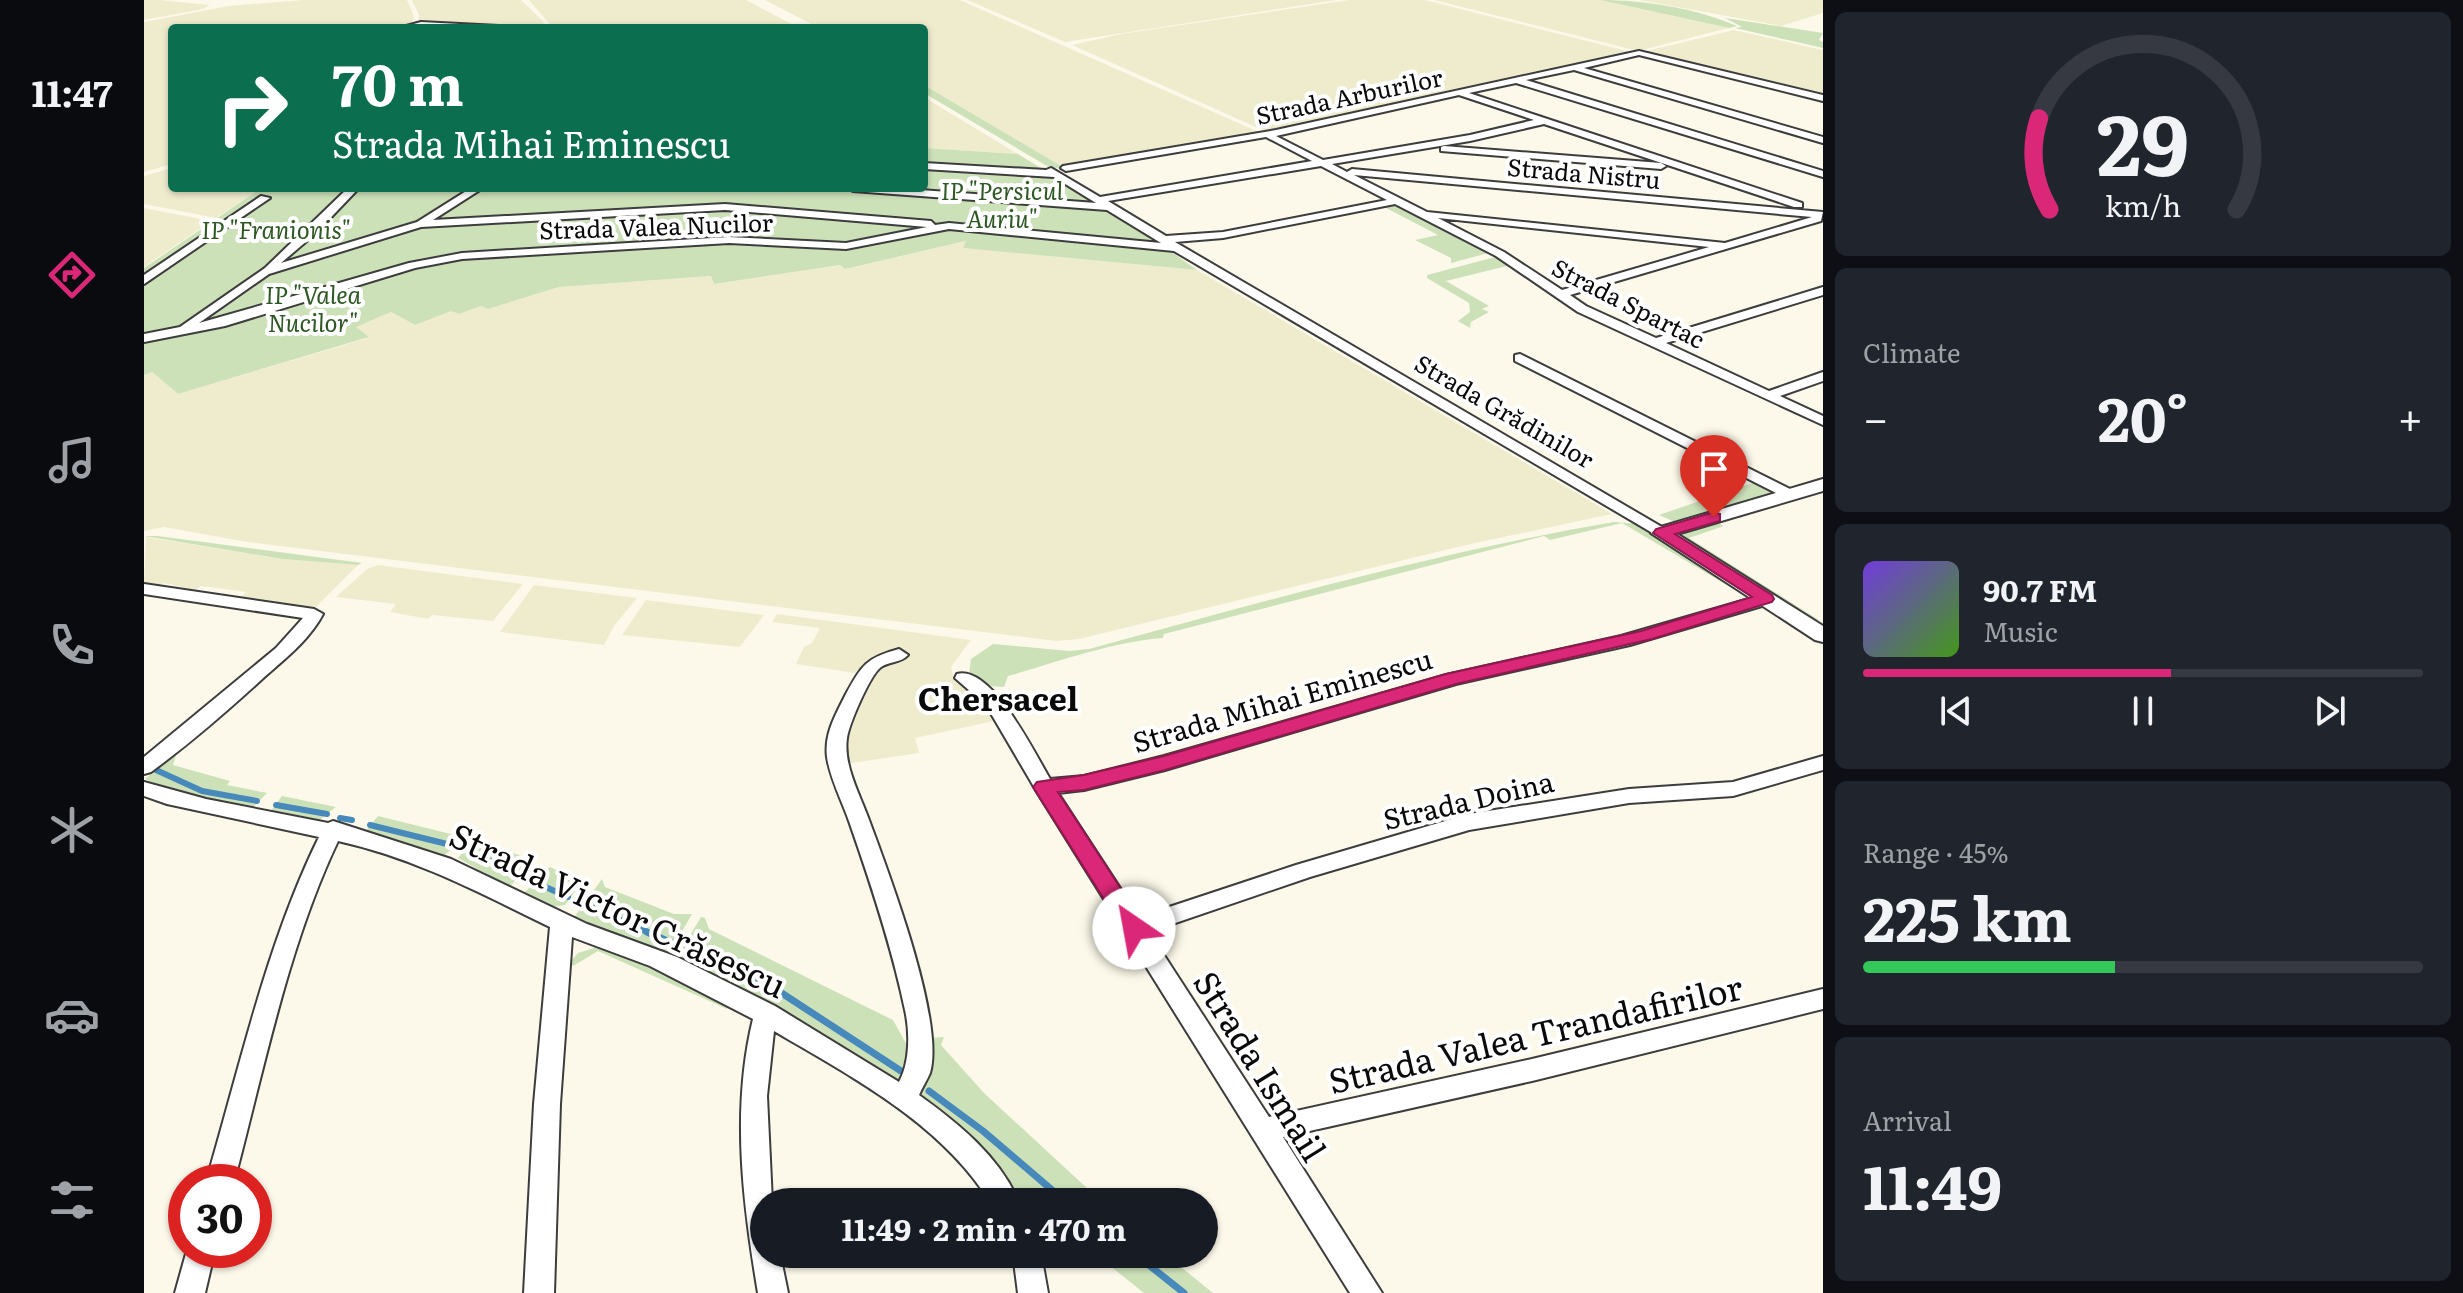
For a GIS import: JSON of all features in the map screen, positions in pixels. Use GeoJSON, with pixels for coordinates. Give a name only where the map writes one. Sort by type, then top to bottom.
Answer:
{"type":"FeatureCollection","features":[{"type":"Feature","properties":{"kind":"street","name":"Strada Arburilor"},"geometry":{"type":"LineString","coordinates":[[928,166],[1058,171],[1266,134],[1639,53],[1823,98]]}},
{"type":"Feature","properties":{"kind":"street"},"geometry":{"type":"LineString","coordinates":[[1622,56],[1784,100]]}},
{"type":"Feature","properties":{"kind":"street"},"geometry":{"type":"LineString","coordinates":[[1573,67],[1823,140]]}},
{"type":"Feature","properties":{"kind":"street"},"geometry":{"type":"LineString","coordinates":[[1515,80],[1823,174]]}},
{"type":"Feature","properties":{"kind":"street"},"geometry":{"type":"LineString","coordinates":[[1459,92],[1823,215]]}},
{"type":"Feature","properties":{"kind":"street"},"geometry":{"type":"LineString","coordinates":[[1098,200],[1416,147],[1543,121]]}},
{"type":"Feature","properties":{"kind":"street","name":"Strada Spartac"},"geometry":{"type":"LineString","coordinates":[[1266,134],[1500,254],[1558,295],[1823,421]]}},
{"type":"Feature","properties":{"kind":"street"},"geometry":{"type":"LineString","coordinates":[[1416,147],[1688,168]]}},
{"type":"Feature","properties":{"kind":"street","name":"Strada Grădinilor"},"geometry":{"type":"LineString","coordinates":[[1058,171],[1098,200],[1170,244],[1661,533]]}},
{"type":"Feature","properties":{"kind":"street","name":"Strada Nistru"},"geometry":{"type":"LineString","coordinates":[[1341,171],[1823,215]]}},
{"type":"Feature","properties":{"kind":"street"},"geometry":{"type":"LineString","coordinates":[[180,330],[265,272],[350,192]]}},
{"type":"Feature","properties":{"kind":"street"},"geometry":{"type":"LineString","coordinates":[[420,224],[472,192]]}},
{"type":"Feature","properties":{"kind":"street"},"geometry":{"type":"LineString","coordinates":[[907,192],[1110,207]]}},
{"type":"Feature","properties":{"kind":"street"},"geometry":{"type":"LineString","coordinates":[[144,280],[265,198]]}},
{"type":"Feature","properties":{"kind":"street"},"geometry":{"type":"LineString","coordinates":[[1170,244],[1397,201]]}},
{"type":"Feature","properties":{"kind":"street"},"geometry":{"type":"LineString","coordinates":[[265,272],[420,224],[725,207],[949,226]]}},
{"type":"Feature","properties":{"kind":"street"},"geometry":{"type":"LineString","coordinates":[[1420,213],[1721,245]]}},
{"type":"Feature","properties":{"kind":"street"},"geometry":{"type":"LineString","coordinates":[[1558,295],[1823,215]]}},
{"type":"Feature","properties":{"kind":"street","name":"Strada Valea Nucilor"},"geometry":{"type":"LineString","coordinates":[[144,338],[262,312],[438,259],[729,240],[846,246],[949,226],[1170,244]]}},
{"type":"Feature","properties":{"kind":"street"},"geometry":{"type":"LineString","coordinates":[[1657,342],[1823,291]]}},
{"type":"Feature","properties":{"kind":"street"},"geometry":{"type":"LineString","coordinates":[[1520,358],[1791,495]]}},
{"type":"Feature","properties":{"kind":"street"},"geometry":{"type":"LineString","coordinates":[[1769,395],[1823,376]]}},
{"type":"Feature","properties":{"kind":"street"},"geometry":{"type":"LineString","coordinates":[[1661,533],[1823,485]]}},
{"type":"Feature","properties":{"kind":"street"},"geometry":{"type":"LineString","coordinates":[[1661,533],[1823,635]]}},
{"type":"Feature","properties":{"kind":"street"},"geometry":{"type":"LineString","coordinates":[[144,589],[314,614],[307,627],[272,661],[144,767]]}},
{"type":"Feature","properties":{"kind":"street","name":"Strada Mihai Eminescu"},"geometry":{"type":"LineString","coordinates":[[1044,787],[1084,783],[1165,763],[1453,679],[1637,637],[1766,599]]}},
{"type":"Feature","properties":{"kind":"street"},"geometry":{"type":"LineString","coordinates":[[899,655],[875,663],[867,672],[843,719],[837,738],[837,759],[874,862],[918,1012],[920,1052],[917,1073],[904,1097]]}},
{"type":"Feature","properties":{"kind":"street","name":"Strada Ismail"},"geometry":{"type":"LineString","coordinates":[[964,678],[993,701],[1044,787],[1367,1293]]}},
{"type":"Feature","properties":{"kind":"street","name":"Strada Doina"},"geometry":{"type":"LineString","coordinates":[[1134,928],[1318,866],[1469,822],[1629,796],[1723,791],[1823,763]]}},
{"type":"Feature","properties":{"kind":"street","name":"Strada Victor Crăsescu"},"geometry":{"type":"LineString","coordinates":[[144,789],[206,806],[333,829],[445,864],[562,922],[666,963],[766,1013],[904,1097],[957,1141],[998,1188]]}},
{"type":"Feature","properties":{"kind":"street"},"geometry":{"type":"LineString","coordinates":[[225,1164],[288,941],[310,877],[333,829]]}},
{"type":"Feature","properties":{"kind":"street"},"geometry":{"type":"LineString","coordinates":[[539,1293],[547,1104],[562,922]]}},
{"type":"Feature","properties":{"kind":"street","name":"Strada Valea Trandafirilor"},"geometry":{"type":"LineString","coordinates":[[1263,1130],[1563,1063],[1823,999]]}},
{"type":"Feature","properties":{"kind":"street"},"geometry":{"type":"LineString","coordinates":[[756,1188],[758,1040],[766,1013]]}},
{"type":"Feature","properties":{"kind":"street"},"geometry":{"type":"LineString","coordinates":[[190,1293],[196,1268]]}},
{"type":"Feature","properties":{"kind":"street"},"geometry":{"type":"LineString","coordinates":[[769,1268],[773,1293]]}},
{"type":"Feature","properties":{"kind":"street"},"geometry":{"type":"LineString","coordinates":[[1029,1268],[1033,1293]]}},
{"type":"Feature","properties":{"kind":"shaded area"},"geometry":{"type":"Polygon","coordinates":[[[144,0],[159,0],[210,5],[144,20],[144,0]]]}},
{"type":"Feature","properties":{"kind":"shaded area"},"geometry":{"type":"Polygon","coordinates":[[[303,0],[407,0],[414,16],[411,24],[168,24],[168,165],[144,172],[144,22],[228,6],[303,0]]]}},
{"type":"Feature","properties":{"kind":"shaded area"},"geometry":{"type":"Polygon","coordinates":[[[412,0],[521,0],[544,24],[418,24],[419,15],[412,0]]]}},
{"type":"Feature","properties":{"kind":"shaded area"},"geometry":{"type":"Polygon","coordinates":[[[529,0],[746,0],[791,24],[550,24],[529,0]]]}},
{"type":"Feature","properties":{"kind":"shaded area"},"geometry":{"type":"Polygon","coordinates":[[[765,0],[960,0],[1261,133],[1063,167],[928,87],[928,24],[811,24],[765,0]]]}},
{"type":"Feature","properties":{"kind":"shaded area"},"geometry":{"type":"Polygon","coordinates":[[[967,0],[1337,0],[1065,42],[967,0]]]}},
{"type":"Feature","properties":{"kind":"shaded area"},"geometry":{"type":"Polygon","coordinates":[[[1349,0],[1425,0],[1631,52],[1269,133],[1072,45],[1121,34],[1349,0]]]}},
{"type":"Feature","properties":{"kind":"shaded area"},"geometry":{"type":"Polygon","coordinates":[[[1434,0],[1600,0],[1729,28],[1638,51],[1434,0]]]}},
{"type":"Feature","properties":{"kind":"shaded area"},"geometry":{"type":"Polygon","coordinates":[[[1639,0],[1823,0],[1823,13],[1781,26],[1639,0]]]}},
{"type":"Feature","properties":{"kind":"shaded area"},"geometry":{"type":"Polygon","coordinates":[[[1734,30],[1823,50],[1823,97],[1642,52],[1734,30]]]}},
{"type":"Feature","properties":{"kind":"shaded area"},"geometry":{"type":"Polygon","coordinates":[[[928,99],[950,113],[1018,154],[928,148],[928,99]]]}},
{"type":"Feature","properties":{"kind":"shaded area"},"geometry":{"type":"Polygon","coordinates":[[[168,169],[168,192],[255,192],[216,218],[144,204],[144,176],[168,169]]]}},
{"type":"Feature","properties":{"kind":"shaded area"},"geometry":{"type":"Polygon","coordinates":[[[144,208],[211,221],[144,267],[144,208]]]}},
{"type":"Feature","properties":{"kind":"shaded area"},"geometry":{"type":"Polygon","coordinates":[[[967,241],[964,248],[1197,270],[1612,514],[1466,545],[1079,639],[1056,641],[247,542],[164,527],[144,531],[144,375],[152,372],[178,394],[368,338],[355,327],[391,312],[415,325],[451,310],[459,314],[481,306],[488,309],[559,287],[711,276],[714,284],[840,265],[845,269],[967,241]]]}},
{"type":"Feature","properties":{"kind":"shaded area"},"geometry":{"type":"Polygon","coordinates":[[[146,537],[282,559],[358,565],[316,607],[239,600],[246,592],[201,586],[196,590],[164,583],[154,587],[144,585],[146,537]]]}},
{"type":"Feature","properties":{"kind":"shaded area"},"geometry":{"type":"Polygon","coordinates":[[[378,565],[523,584],[493,621],[432,615],[428,619],[390,612],[396,604],[336,597],[367,569],[378,565]]]}},
{"type":"Feature","properties":{"kind":"shaded area"},"geometry":{"type":"Polygon","coordinates":[[[534,585],[637,598],[614,626],[604,645],[500,632],[534,585]]]}},
{"type":"Feature","properties":{"kind":"shaded area"},"geometry":{"type":"Polygon","coordinates":[[[646,600],[764,615],[740,647],[622,635],[646,600]]]}},
{"type":"Feature","properties":{"kind":"shaded area"},"geometry":{"type":"Polygon","coordinates":[[[777,614],[971,640],[951,667],[954,679],[981,701],[994,721],[915,738],[919,753],[845,764],[849,731],[874,676],[796,664],[804,647],[812,643],[820,628],[772,622],[777,614]]]}},
{"type":"Feature","properties":{"kind":"green space"},"geometry":{"type":"Polygon","coordinates":[[[1600,0],[1670,6],[1737,26],[1729,28],[1600,0]]]}},
{"type":"Feature","properties":{"kind":"green space"},"geometry":{"type":"Polygon","coordinates":[[[1725,18],[1823,33],[1819,40],[1823,42],[1823,48],[1735,28],[1742,27],[1725,18]]]}},
{"type":"Feature","properties":{"kind":"green space"},"geometry":{"type":"Polygon","coordinates":[[[928,87],[1063,167],[1052,169],[928,95],[928,87]]]}},
{"type":"Feature","properties":{"kind":"green space"},"geometry":{"type":"Polygon","coordinates":[[[928,148],[1018,154],[1134,225],[1197,270],[963,248],[966,241],[845,269],[840,265],[714,284],[711,276],[559,287],[488,309],[481,306],[459,314],[451,311],[415,325],[391,312],[356,327],[369,337],[178,394],[152,372],[144,375],[144,268],[255,192],[928,192],[928,148]]]}},
{"type":"Feature","properties":{"kind":"green space"},"geometry":{"type":"Polygon","coordinates":[[[1391,203],[1492,252],[1451,263],[1451,258],[1415,240],[1438,235],[1386,208],[1369,208],[1391,203]]]}},
{"type":"Feature","properties":{"kind":"green space"},"geometry":{"type":"Polygon","coordinates":[[[1499,256],[1511,265],[1446,281],[1489,306],[1482,309],[1489,312],[1471,322],[1470,328],[1458,321],[1470,312],[1469,303],[1427,278],[1427,275],[1499,256]]]}},
{"type":"Feature","properties":{"kind":"green space"},"geometry":{"type":"Polygon","coordinates":[[[1758,481],[1775,492],[1677,523],[1659,515],[1758,481]]]}},
{"type":"Feature","properties":{"kind":"green space"},"geometry":{"type":"Polygon","coordinates":[[[1614,522],[1640,524],[1738,588],[1737,591],[1622,523],[1550,540],[1544,536],[1164,634],[1163,638],[1085,653],[1008,676],[1004,687],[989,686],[969,674],[971,659],[993,644],[1069,651],[1089,649],[1416,563],[1548,534],[1614,522]]]}},
{"type":"Feature","properties":{"kind":"green space"},"geometry":{"type":"Polygon","coordinates":[[[1718,523],[1724,526],[1689,538],[1819,620],[1813,622],[1684,540],[1683,533],[1718,523]]]}},
{"type":"Feature","properties":{"kind":"green space"},"geometry":{"type":"Polygon","coordinates":[[[144,536],[158,536],[362,563],[282,559],[144,536]]]}},
{"type":"Feature","properties":{"kind":"green space"},"geometry":{"type":"Polygon","coordinates":[[[177,752],[173,765],[230,781],[227,785],[267,793],[251,809],[181,795],[145,779],[177,752]]]}},
{"type":"Feature","properties":{"kind":"green space"},"geometry":{"type":"Polygon","coordinates":[[[282,796],[336,807],[318,821],[270,812],[282,796]]]}},
{"type":"Feature","properties":{"kind":"green space"},"geometry":{"type":"Polygon","coordinates":[[[378,816],[463,837],[445,855],[365,832],[378,816]]]}},
{"type":"Feature","properties":{"kind":"green space"},"geometry":{"type":"Polygon","coordinates":[[[473,838],[535,861],[509,887],[458,858],[473,838]]]}},
{"type":"Feature","properties":{"kind":"green space"},"geometry":{"type":"Polygon","coordinates":[[[550,867],[582,882],[565,905],[552,907],[523,894],[550,867]]]}},
{"type":"Feature","properties":{"kind":"green space"},"geometry":{"type":"Polygon","coordinates":[[[602,879],[605,887],[674,914],[692,914],[673,947],[660,953],[578,924],[575,916],[602,879]]]}},
{"type":"Feature","properties":{"kind":"green space"},"geometry":{"type":"Polygon","coordinates":[[[701,917],[705,918],[709,929],[893,1020],[913,1056],[902,1082],[893,1082],[677,957],[701,917]]]}},
{"type":"Feature","properties":{"kind":"green space"},"geometry":{"type":"Polygon","coordinates":[[[603,945],[624,950],[731,1003],[727,1009],[598,951],[573,966],[569,963],[578,953],[603,945]]]}},
{"type":"Feature","properties":{"kind":"green space"},"geometry":{"type":"Polygon","coordinates":[[[944,1037],[941,1045],[984,1093],[1087,1188],[1006,1188],[916,1095],[928,1038],[944,1037]]]}},
{"type":"Feature","properties":{"kind":"green space"},"geometry":{"type":"Polygon","coordinates":[[[1113,1268],[1182,1268],[1213,1293],[1144,1293],[1113,1268]]]}},
{"type":"Feature","properties":{"kind":"waterway"},"geometry":{"type":"LineString","coordinates":[[156,770],[202,791],[257,801]]}},
{"type":"Feature","properties":{"kind":"waterway"},"geometry":{"type":"LineString","coordinates":[[276,805],[327,814]]}},
{"type":"Feature","properties":{"kind":"waterway"},"geometry":{"type":"LineString","coordinates":[[340,818],[352,820]]}},
{"type":"Feature","properties":{"kind":"waterway"},"geometry":{"type":"LineString","coordinates":[[370,825],[447,844]]}},
{"type":"Feature","properties":{"kind":"waterway"},"geometry":{"type":"LineString","coordinates":[[471,853],[515,872]]}},
{"type":"Feature","properties":{"kind":"waterway"},"geometry":{"type":"LineString","coordinates":[[541,885],[568,897]]}},
{"type":"Feature","properties":{"kind":"waterway"},"geometry":{"type":"LineString","coordinates":[[591,907],[652,934]]}},
{"type":"Feature","properties":{"kind":"waterway"},"geometry":{"type":"LineString","coordinates":[[647,932],[672,943]]}},
{"type":"Feature","properties":{"kind":"waterway"},"geometry":{"type":"LineString","coordinates":[[694,953],[777,990],[901,1071]]}},
{"type":"Feature","properties":{"kind":"waterway"},"geometry":{"type":"LineString","coordinates":[[929,1091],[983,1131],[1050,1188]]}},
{"type":"Feature","properties":{"kind":"waterway"},"geometry":{"type":"LineString","coordinates":[[1153,1268],[1184,1293]]}},
{"type":"Feature","properties":{"kind":"district","name":"Chersacel"},"geometry":{"type":"Point","coordinates":[998,697]}},
{"type":"Feature","properties":{"kind":"route"},"geometry":{"type":"LineString","coordinates":[[1134,928],[1044,787],[1084,783],[1165,763],[1318,720],[1400,693],[1688,624],[1766,599],[1661,533],[1714,517]]}},
{"type":"Feature","properties":{"kind":"park label","name":"IP \"Persicul Auriu\""},"geometry":{"type":"Point","coordinates":[1002,203]}},
{"type":"Feature","properties":{"kind":"park label","name":"IP \"Franionis\""},"geometry":{"type":"Point","coordinates":[276,228]}},
{"type":"Feature","properties":{"kind":"park label","name":"IP \"Valea Nucilor\""},"geometry":{"type":"Point","coordinates":[313,307]}}]}
